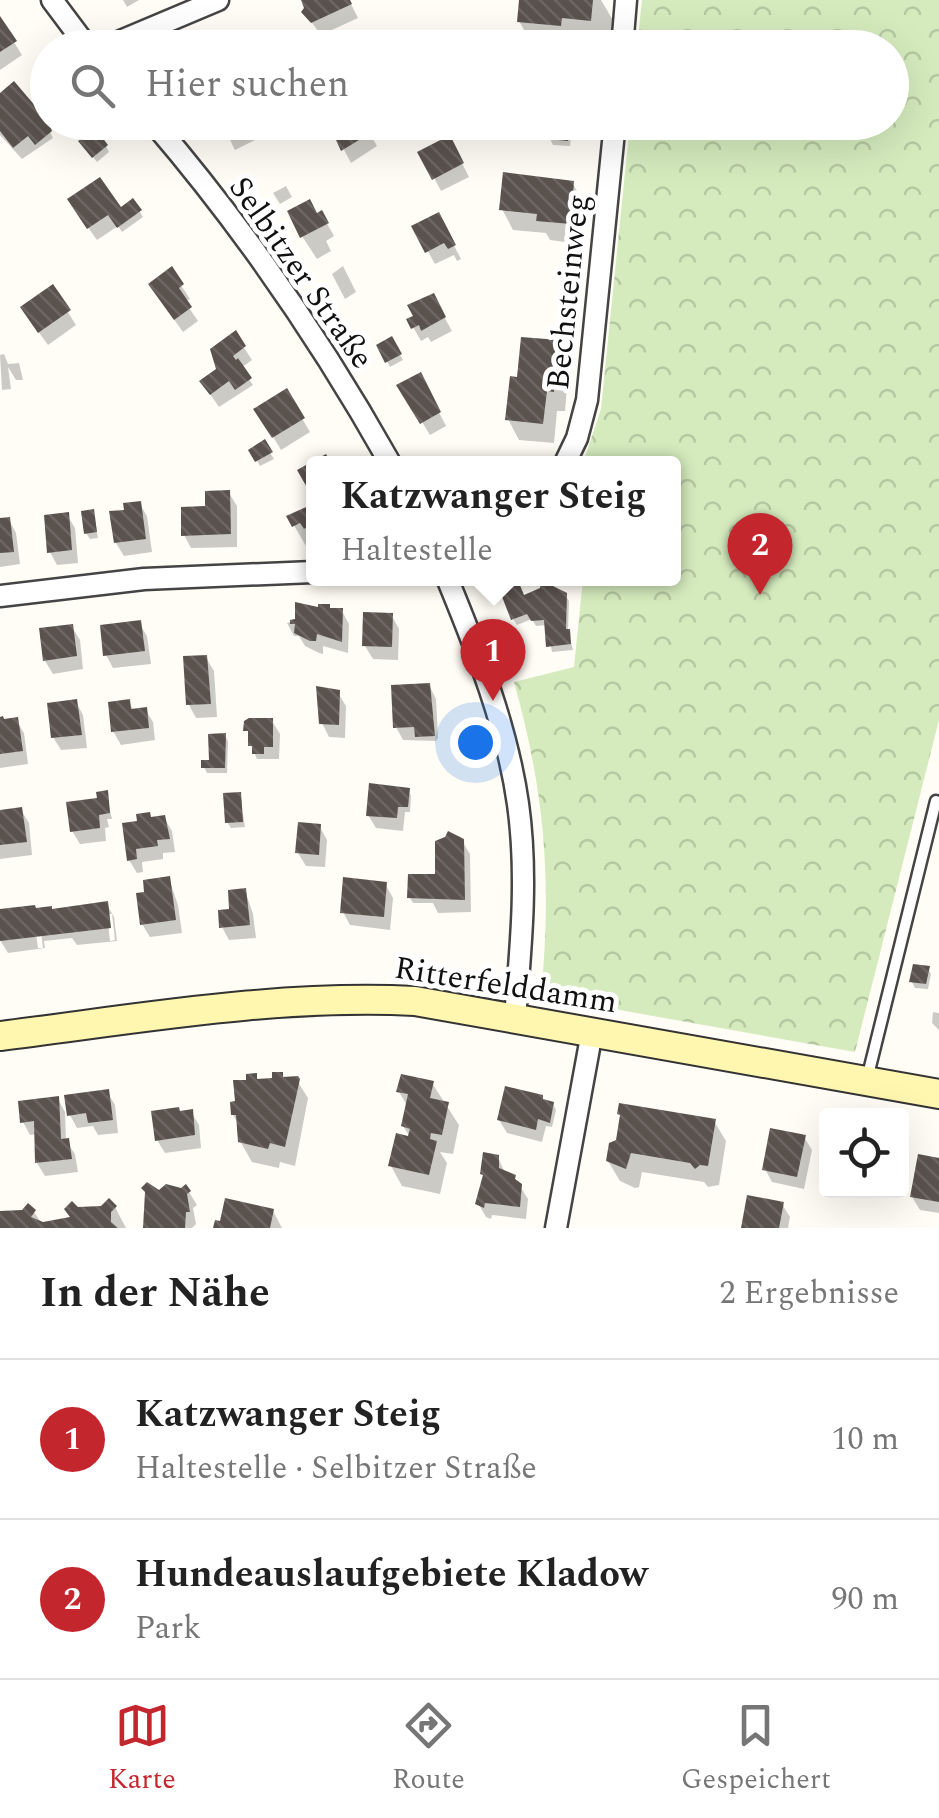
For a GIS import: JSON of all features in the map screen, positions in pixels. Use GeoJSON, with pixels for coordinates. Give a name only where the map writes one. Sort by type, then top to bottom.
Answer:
{"type":"FeatureCollection","features":[{"type":"Feature","properties":{"kind":"main road","name":"Ritterfelddamm"},"geometry":{"type":"LineString","coordinates":[[0,1036],[278,1003],[370,998],[515,1017],[939,1094]]}},
{"type":"Feature","properties":{"kind":"street"},"geometry":{"type":"LineString","coordinates":[[52,0],[74,30]]}},
{"type":"Feature","properties":{"kind":"street"},"geometry":{"type":"LineString","coordinates":[[147,30],[218,0]]}},
{"type":"Feature","properties":{"kind":"street"},"geometry":{"type":"LineString","coordinates":[[624,30],[626,0]]}},
{"type":"Feature","properties":{"kind":"street","name":"Selbitzer Straße"},"geometry":{"type":"LineString","coordinates":[[168,140],[310,328],[385,456]]}},
{"type":"Feature","properties":{"kind":"street","name":"Bechsteinweg"},"geometry":{"type":"LineString","coordinates":[[569,456],[586,400],[613,140]]}},
{"type":"Feature","properties":{"kind":"street"},"geometry":{"type":"LineString","coordinates":[[0,596],[144,578],[306,572]]}},
{"type":"Feature","properties":{"kind":"street"},"geometry":{"type":"LineString","coordinates":[[450,586],[491,694],[518,803],[523,910],[515,1017]]}},
{"type":"Feature","properties":{"kind":"street"},"geometry":{"type":"LineString","coordinates":[[556,1228],[592,1032]]}},
{"type":"Feature","properties":{"kind":"lane"},"geometry":{"type":"LineString","coordinates":[[867,1080],[936,802]]}},
{"type":"Feature","properties":{"kind":"green space"},"geometry":{"type":"Polygon","coordinates":[[[642,0],[939,0],[939,720],[855,1052],[541,996],[546,914],[543,838],[533,762],[514,682],[574,667],[582,586],[681,586],[681,456],[585,456],[601,409],[628,140],[909,140],[909,30],[639,30],[642,0]]]}},
{"type":"Feature","properties":{"kind":"building"},"geometry":{"type":"Polygon","coordinates":[[[301,0],[350,0],[352,4],[311,23],[301,12],[301,0]]]}},
{"type":"Feature","properties":{"kind":"building"},"geometry":{"type":"Polygon","coordinates":[[[519,0],[593,0],[591,21],[562,18],[561,26],[517,22],[519,0]]]}},
{"type":"Feature","properties":{"kind":"building"},"geometry":{"type":"Polygon","coordinates":[[[0,16],[17,41],[0,52],[0,16]]]}},
{"type":"Feature","properties":{"kind":"building"},"geometry":{"type":"Polygon","coordinates":[[[14,81],[30,100],[30,139],[28,136],[13,148],[0,131],[0,93],[14,81]]]}},
{"type":"Feature","properties":{"kind":"building"},"geometry":{"type":"Polygon","coordinates":[[[104,140],[108,145],[92,158],[78,141],[104,140]]]}},
{"type":"Feature","properties":{"kind":"building"},"geometry":{"type":"Polygon","coordinates":[[[336,140],[359,140],[341,151],[336,140]]]}},
{"type":"Feature","properties":{"kind":"building"},"geometry":{"type":"Polygon","coordinates":[[[440,140],[452,140],[464,163],[432,180],[417,152],[440,140]]]}},
{"type":"Feature","properties":{"kind":"building"},"geometry":{"type":"Polygon","coordinates":[[[503,172],[574,181],[571,224],[536,221],[537,214],[499,210],[503,172]]]}},
{"type":"Feature","properties":{"kind":"building"},"geometry":{"type":"Polygon","coordinates":[[[100,177],[121,207],[133,198],[142,210],[117,228],[108,215],[87,229],[67,199],[100,177]]]}},
{"type":"Feature","properties":{"kind":"building"},"geometry":{"type":"Polygon","coordinates":[[[310,199],[317,213],[322,210],[329,223],[300,238],[287,211],[310,199]]]}},
{"type":"Feature","properties":{"kind":"building"},"geometry":{"type":"Polygon","coordinates":[[[439,212],[456,245],[448,249],[444,243],[425,253],[411,226],[439,212]]]}},
{"type":"Feature","properties":{"kind":"building"},"geometry":{"type":"Polygon","coordinates":[[[172,266],[184,284],[179,288],[192,307],[174,320],[148,284],[172,266]]]}},
{"type":"Feature","properties":{"kind":"building"},"geometry":{"type":"Polygon","coordinates":[[[53,284],[71,310],[38,333],[20,307],[53,284]]]}},
{"type":"Feature","properties":{"kind":"building"},"geometry":{"type":"Polygon","coordinates":[[[434,293],[446,317],[421,331],[419,325],[411,329],[406,319],[413,316],[407,305],[434,293]]]}},
{"type":"Feature","properties":{"kind":"building"},"geometry":{"type":"Polygon","coordinates":[[[236,330],[246,346],[233,356],[252,378],[235,390],[229,381],[210,395],[199,381],[216,369],[210,349],[236,330]]]}},
{"type":"Feature","properties":{"kind":"building"},"geometry":{"type":"Polygon","coordinates":[[[392,336],[402,354],[385,363],[376,345],[392,336]]]}},
{"type":"Feature","properties":{"kind":"building"},"geometry":{"type":"Polygon","coordinates":[[[521,337],[559,340],[554,392],[547,391],[543,424],[505,420],[510,376],[517,377],[521,337]]]}},
{"type":"Feature","properties":{"kind":"building"},"geometry":{"type":"Polygon","coordinates":[[[421,372],[441,412],[420,424],[396,385],[421,372]]]}},
{"type":"Feature","properties":{"kind":"building"},"geometry":{"type":"Polygon","coordinates":[[[287,388],[305,418],[272,438],[253,409],[287,388]]]}},
{"type":"Feature","properties":{"kind":"building"},"geometry":{"type":"Polygon","coordinates":[[[265,439],[273,452],[255,462],[248,450],[265,439]]]}},
{"type":"Feature","properties":{"kind":"building"},"geometry":{"type":"Polygon","coordinates":[[[306,465],[306,486],[297,470],[306,465]]]}},
{"type":"Feature","properties":{"kind":"building"},"geometry":{"type":"Polygon","coordinates":[[[230,490],[231,534],[181,536],[181,507],[205,506],[205,491],[230,490]]]}},
{"type":"Feature","properties":{"kind":"building"},"geometry":{"type":"Polygon","coordinates":[[[141,501],[146,539],[114,543],[109,511],[124,510],[123,503],[141,501]]]}},
{"type":"Feature","properties":{"kind":"building"},"geometry":{"type":"Polygon","coordinates":[[[306,507],[306,528],[300,523],[292,527],[286,516],[306,507]]]}},
{"type":"Feature","properties":{"kind":"building"},"geometry":{"type":"Polygon","coordinates":[[[94,509],[97,532],[84,534],[81,511],[94,509]]]}},
{"type":"Feature","properties":{"kind":"building"},"geometry":{"type":"Polygon","coordinates":[[[69,512],[72,550],[47,553],[44,515],[69,512]]]}},
{"type":"Feature","properties":{"kind":"building"},"geometry":{"type":"Polygon","coordinates":[[[10,517],[14,552],[0,553],[0,518],[10,517]]]}},
{"type":"Feature","properties":{"kind":"building"},"geometry":{"type":"Polygon","coordinates":[[[498,586],[520,586],[524,595],[540,586],[553,586],[567,593],[566,629],[570,629],[571,644],[546,647],[544,620],[531,621],[527,614],[511,620],[498,586]]]}},
{"type":"Feature","properties":{"kind":"building"},"geometry":{"type":"Polygon","coordinates":[[[295,602],[343,608],[342,642],[317,634],[316,641],[310,641],[294,633],[295,624],[290,624],[290,620],[295,619],[295,602]]]}},
{"type":"Feature","properties":{"kind":"building"},"geometry":{"type":"Polygon","coordinates":[[[363,612],[393,613],[392,647],[362,646],[363,612]]]}},
{"type":"Feature","properties":{"kind":"building"},"geometry":{"type":"Polygon","coordinates":[[[141,620],[145,651],[103,656],[100,625],[141,620]]]}},
{"type":"Feature","properties":{"kind":"building"},"geometry":{"type":"Polygon","coordinates":[[[73,624],[77,656],[43,661],[39,628],[73,624]]]}},
{"type":"Feature","properties":{"kind":"building"},"geometry":{"type":"Polygon","coordinates":[[[207,655],[211,704],[186,705],[183,656],[207,655]]]}},
{"type":"Feature","properties":{"kind":"building"},"geometry":{"type":"Polygon","coordinates":[[[430,683],[435,736],[415,737],[414,727],[393,728],[391,685],[430,683]]]}},
{"type":"Feature","properties":{"kind":"building"},"geometry":{"type":"Polygon","coordinates":[[[316,686],[340,690],[339,725],[319,724],[316,686]]]}},
{"type":"Feature","properties":{"kind":"building"},"geometry":{"type":"Polygon","coordinates":[[[77,699],[82,735],[51,738],[47,703],[77,699]]]}},
{"type":"Feature","properties":{"kind":"building"},"geometry":{"type":"Polygon","coordinates":[[[130,699],[131,709],[147,707],[149,728],[111,732],[108,702],[130,699]]]}},
{"type":"Feature","properties":{"kind":"building"},"geometry":{"type":"Polygon","coordinates":[[[3,716],[18,717],[23,751],[0,754],[3,716]]]}},
{"type":"Feature","properties":{"kind":"building"},"geometry":{"type":"Polygon","coordinates":[[[273,718],[273,747],[264,747],[264,754],[252,754],[252,746],[248,746],[248,731],[243,731],[244,721],[273,718]]]}},
{"type":"Feature","properties":{"kind":"building"},"geometry":{"type":"Polygon","coordinates":[[[226,733],[225,768],[201,768],[201,760],[209,760],[208,734],[226,733]]]}},
{"type":"Feature","properties":{"kind":"building"},"geometry":{"type":"Polygon","coordinates":[[[369,783],[410,788],[408,807],[398,807],[397,818],[366,816],[369,783]]]}},
{"type":"Feature","properties":{"kind":"building"},"geometry":{"type":"Polygon","coordinates":[[[108,790],[110,813],[99,815],[100,828],[70,832],[66,802],[97,798],[96,792],[108,790]]]}},
{"type":"Feature","properties":{"kind":"building"},"geometry":{"type":"Polygon","coordinates":[[[241,792],[243,822],[225,823],[223,793],[241,792]]]}},
{"type":"Feature","properties":{"kind":"building"},"geometry":{"type":"Polygon","coordinates":[[[22,807],[27,842],[0,845],[0,810],[22,807]]]}},
{"type":"Feature","properties":{"kind":"building"},"geometry":{"type":"Polygon","coordinates":[[[150,812],[151,817],[165,815],[170,839],[157,840],[158,846],[136,849],[137,859],[127,861],[122,823],[137,821],[136,814],[150,812]]]}},
{"type":"Feature","properties":{"kind":"building"},"geometry":{"type":"Polygon","coordinates":[[[298,822],[321,824],[319,855],[295,853],[298,822]]]}},
{"type":"Feature","properties":{"kind":"building"},"geometry":{"type":"Polygon","coordinates":[[[448,831],[464,839],[465,900],[407,898],[408,874],[435,874],[435,841],[448,831]]]}},
{"type":"Feature","properties":{"kind":"building"},"geometry":{"type":"Polygon","coordinates":[[[170,876],[176,920],[140,925],[136,893],[144,892],[143,880],[170,876]]]}},
{"type":"Feature","properties":{"kind":"building"},"geometry":{"type":"Polygon","coordinates":[[[343,877],[387,882],[384,917],[340,913],[343,877]]]}},
{"type":"Feature","properties":{"kind":"building"},"geometry":{"type":"Polygon","coordinates":[[[246,888],[250,925],[219,928],[218,910],[229,909],[228,890],[246,888]]]}},
{"type":"Feature","properties":{"kind":"building"},"geometry":{"type":"Polygon","coordinates":[[[108,901],[111,928],[0,941],[0,909],[35,905],[52,909],[108,901]]]}},
{"type":"Feature","properties":{"kind":"building"},"geometry":{"type":"Polygon","coordinates":[[[913,964],[930,966],[926,984],[909,982],[913,964]]]}},
{"type":"Feature","properties":{"kind":"building"},"geometry":{"type":"Polygon","coordinates":[[[272,1072],[300,1079],[285,1147],[270,1143],[268,1149],[238,1142],[236,1115],[231,1115],[230,1102],[235,1101],[233,1080],[246,1080],[246,1074],[257,1073],[257,1079],[272,1078],[272,1072]]]}},
{"type":"Feature","properties":{"kind":"building"},"geometry":{"type":"Polygon","coordinates":[[[401,1074],[434,1081],[430,1098],[449,1102],[442,1135],[431,1133],[430,1139],[437,1141],[429,1175],[388,1166],[396,1133],[408,1136],[410,1129],[401,1126],[408,1094],[396,1092],[401,1074]]]}},
{"type":"Feature","properties":{"kind":"building"},"geometry":{"type":"Polygon","coordinates":[[[505,1086],[543,1095],[543,1099],[554,1102],[550,1123],[538,1119],[536,1130],[497,1120],[505,1086]]]}},
{"type":"Feature","properties":{"kind":"building"},"geometry":{"type":"Polygon","coordinates":[[[109,1089],[113,1120],[88,1123],[86,1113],[67,1116],[64,1095],[109,1089]]]}},
{"type":"Feature","properties":{"kind":"building"},"geometry":{"type":"Polygon","coordinates":[[[59,1096],[61,1139],[69,1138],[72,1159],[35,1163],[34,1121],[20,1123],[18,1101],[59,1096]]]}},
{"type":"Feature","properties":{"kind":"building"},"geometry":{"type":"Polygon","coordinates":[[[619,1103],[716,1119],[708,1166],[695,1169],[690,1163],[631,1153],[626,1169],[606,1161],[609,1143],[616,1140],[619,1103]]]}},
{"type":"Feature","properties":{"kind":"building"},"geometry":{"type":"Polygon","coordinates":[[[179,1107],[180,1111],[193,1109],[195,1135],[155,1141],[151,1111],[179,1107]]]}},
{"type":"Feature","properties":{"kind":"building"},"geometry":{"type":"Polygon","coordinates":[[[770,1128],[806,1135],[797,1177],[762,1170],[770,1128]]]}},
{"type":"Feature","properties":{"kind":"building"},"geometry":{"type":"Polygon","coordinates":[[[483,1152],[499,1155],[499,1168],[516,1175],[515,1179],[522,1184],[520,1207],[485,1203],[484,1208],[475,1204],[483,1175],[483,1152]]]}},
{"type":"Feature","properties":{"kind":"building"},"geometry":{"type":"Polygon","coordinates":[[[918,1154],[939,1158],[939,1202],[910,1197],[918,1154]]]}},
{"type":"Feature","properties":{"kind":"building"},"geometry":{"type":"Polygon","coordinates":[[[147,1182],[159,1190],[166,1184],[181,1188],[186,1184],[191,1191],[187,1194],[190,1212],[186,1212],[185,1228],[143,1228],[145,1192],[141,1188],[147,1182]]]}},
{"type":"Feature","properties":{"kind":"building"},"geometry":{"type":"Polygon","coordinates":[[[747,1195],[784,1202],[779,1228],[741,1228],[747,1195]]]}},
{"type":"Feature","properties":{"kind":"building"},"geometry":{"type":"Polygon","coordinates":[[[109,1198],[117,1206],[111,1212],[111,1222],[118,1228],[0,1228],[0,1211],[22,1210],[28,1203],[36,1210],[31,1217],[43,1222],[70,1217],[64,1209],[72,1201],[78,1207],[101,1206],[109,1198]]]}},
{"type":"Feature","properties":{"kind":"building"},"geometry":{"type":"Polygon","coordinates":[[[225,1198],[274,1209],[270,1228],[213,1228],[215,1220],[220,1221],[225,1198]]]}},
{"type":"Feature","properties":{"kind":"place","name":"Hundeauslaufgebiete Kladow"},"geometry":{"type":"Point","coordinates":[760,595]}},
{"type":"Feature","properties":{"kind":"place","name":"Katzwanger Steig"},"geometry":{"type":"Point","coordinates":[493,701]}}]}
